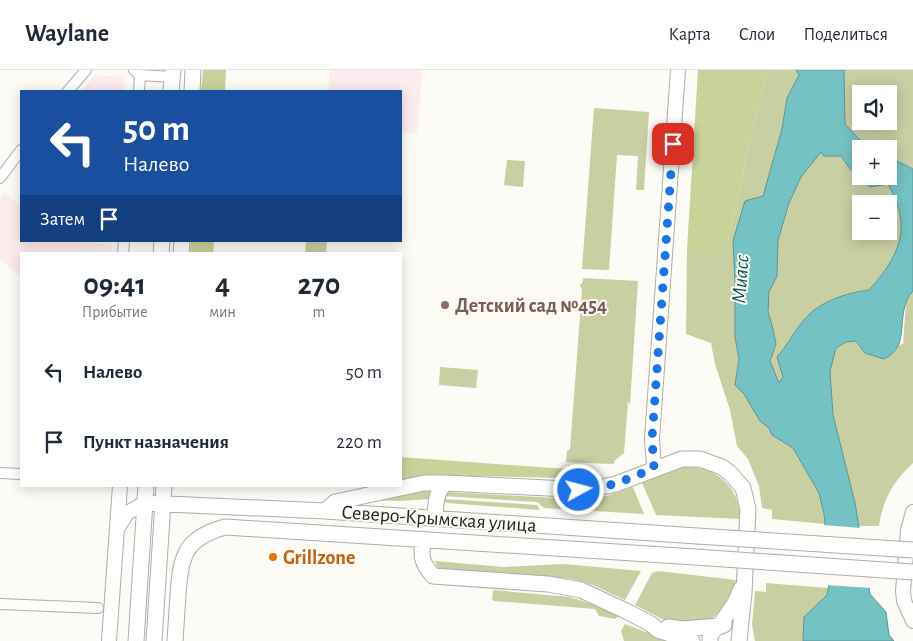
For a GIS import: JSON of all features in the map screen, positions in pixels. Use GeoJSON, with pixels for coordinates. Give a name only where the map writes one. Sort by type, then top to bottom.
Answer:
{"type":"FeatureCollection","features":[{"type":"Feature","properties":{"kind":"main road"},"geometry":{"type":"LineString","coordinates":[[192,70],[192,90]]}},
{"type":"Feature","properties":{"kind":"main road"},"geometry":{"type":"LineString","coordinates":[[654,468],[652,439],[678,70]]}},
{"type":"Feature","properties":{"kind":"main road"},"geometry":{"type":"LineString","coordinates":[[325,511],[340,501],[424,483],[586,490],[616,484],[676,460],[695,458],[717,464],[735,478],[743,488],[748,510],[744,593],[739,640]]}},
{"type":"Feature","properties":{"kind":"main road"},"geometry":{"type":"LineString","coordinates":[[434,518],[436,497],[439,490],[446,483]]}},
{"type":"Feature","properties":{"kind":"main road"},"geometry":{"type":"LineString","coordinates":[[109,641],[120,487]]}},
{"type":"Feature","properties":{"kind":"main road"},"geometry":{"type":"LineString","coordinates":[[136,641],[146,487]]}},
{"type":"Feature","properties":{"kind":"main road"},"geometry":{"type":"LineString","coordinates":[[154,641],[164,487]]}},
{"type":"Feature","properties":{"kind":"main road"},"geometry":{"type":"LineString","coordinates":[[117,529],[126,513],[145,502]]}},
{"type":"Feature","properties":{"kind":"main road","name":"Северо-Крымская улица"},"geometry":{"type":"LineString","coordinates":[[145,502],[325,511],[913,550]]}},
{"type":"Feature","properties":{"kind":"main road"},"geometry":{"type":"LineString","coordinates":[[913,512],[908,530],[903,591],[904,601],[913,621]]}},
{"type":"Feature","properties":{"kind":"main road","name":"Северо-Крымская улица"},"geometry":{"type":"LineString","coordinates":[[175,641],[180,571],[187,550],[197,540],[214,530],[230,526],[913,572]]}},
{"type":"Feature","properties":{"kind":"main road"},"geometry":{"type":"LineString","coordinates":[[423,539],[424,565],[433,576],[568,588],[600,598],[652,624],[683,629],[724,625],[736,631],[739,640]]}},
{"type":"Feature","properties":{"kind":"main road"},"geometry":{"type":"LineString","coordinates":[[710,641],[712,632],[720,626],[735,603],[744,580]]}},
{"type":"Feature","properties":{"kind":"main road"},"geometry":{"type":"LineString","coordinates":[[652,624],[658,630],[692,641]]}},
{"type":"Feature","properties":{"kind":"street"},"geometry":{"type":"LineString","coordinates":[[69,90],[86,70]]}},
{"type":"Feature","properties":{"kind":"street"},"geometry":{"type":"LineString","coordinates":[[139,90],[137,73],[172,80]]}},
{"type":"Feature","properties":{"kind":"street"},"geometry":{"type":"LineString","coordinates":[[0,178],[20,151]]}},
{"type":"Feature","properties":{"kind":"street"},"geometry":{"type":"LineString","coordinates":[[0,473],[20,474]]}},
{"type":"Feature","properties":{"kind":"street"},"geometry":{"type":"LineString","coordinates":[[0,604],[98,608]]}},
{"type":"Feature","properties":{"kind":"shaded area"},"geometry":{"type":"Polygon","coordinates":[[[330,70],[422,70],[417,133],[402,132],[402,90],[328,90],[330,70]]]}},
{"type":"Feature","properties":{"kind":"shaded area"},"geometry":{"type":"Polygon","coordinates":[[[95,75],[124,77],[123,90],[82,90],[95,75]]]}},
{"type":"Feature","properties":{"kind":"shaded area"},"geometry":{"type":"Polygon","coordinates":[[[5,192],[20,205],[20,242],[77,242],[112,245],[111,252],[20,252],[20,276],[0,259],[0,198],[5,192]]]}},
{"type":"Feature","properties":{"kind":"green space"},"geometry":{"type":"Polygon","coordinates":[[[203,70],[226,70],[225,90],[201,90],[203,70]]]}},
{"type":"Feature","properties":{"kind":"green space"},"geometry":{"type":"Polygon","coordinates":[[[698,70],[768,70],[745,158],[741,185],[728,240],[710,256],[687,249],[698,70]]]}},
{"type":"Feature","properties":{"kind":"green space"},"geometry":{"type":"Polygon","coordinates":[[[768,70],[796,70],[799,75],[787,98],[782,129],[763,196],[733,241],[735,337],[739,359],[735,385],[744,394],[772,435],[793,448],[819,493],[825,524],[772,519],[772,510],[762,508],[759,486],[748,459],[737,446],[730,410],[715,364],[711,343],[686,334],[687,249],[710,255],[728,240],[741,185],[745,158],[768,70]]]}},
{"type":"Feature","properties":{"kind":"green space"},"geometry":{"type":"Polygon","coordinates":[[[844,70],[913,70],[913,169],[897,161],[897,140],[860,140],[845,124],[844,70]]]}},
{"type":"Feature","properties":{"kind":"green space"},"geometry":{"type":"Polygon","coordinates":[[[594,108],[649,112],[644,190],[636,190],[638,156],[617,155],[609,270],[582,269],[594,108]]]}},
{"type":"Feature","properties":{"kind":"green space"},"geometry":{"type":"Polygon","coordinates":[[[821,151],[824,156],[841,156],[852,171],[852,185],[868,185],[870,187],[889,185],[894,195],[852,195],[852,240],[897,240],[897,203],[901,227],[900,240],[889,265],[869,290],[851,293],[824,304],[809,314],[799,326],[777,357],[783,377],[779,384],[770,361],[776,344],[768,312],[769,292],[777,276],[778,240],[789,203],[801,177],[821,151]]]}},
{"type":"Feature","properties":{"kind":"green space"},"geometry":{"type":"Polygon","coordinates":[[[507,160],[525,161],[523,187],[504,185],[507,160]]]}},
{"type":"Feature","properties":{"kind":"green space"},"geometry":{"type":"Polygon","coordinates":[[[191,242],[214,242],[213,252],[190,252],[191,242]]]}},
{"type":"Feature","properties":{"kind":"green space"},"geometry":{"type":"Polygon","coordinates":[[[306,242],[327,242],[326,252],[305,252],[306,242]]]}},
{"type":"Feature","properties":{"kind":"green space"},"geometry":{"type":"Polygon","coordinates":[[[583,278],[638,281],[630,405],[628,401],[624,453],[614,461],[615,463],[611,464],[566,462],[567,451],[570,449],[582,289],[580,284],[582,284],[583,278]]]}},
{"type":"Feature","properties":{"kind":"green space"},"geometry":{"type":"Polygon","coordinates":[[[913,291],[913,463],[900,477],[886,499],[879,526],[858,526],[855,503],[833,415],[830,371],[836,348],[846,342],[856,341],[865,353],[903,344],[906,303],[913,291]]]}},
{"type":"Feature","properties":{"kind":"green space"},"geometry":{"type":"Polygon","coordinates":[[[440,367],[478,370],[476,388],[439,385],[440,367]]]}},
{"type":"Feature","properties":{"kind":"green space"},"geometry":{"type":"Polygon","coordinates":[[[402,457],[567,469],[563,478],[422,475],[402,480],[402,457]]]}},
{"type":"Feature","properties":{"kind":"green space"},"geometry":{"type":"Polygon","coordinates":[[[684,467],[707,470],[724,481],[736,497],[741,519],[656,515],[642,483],[684,467]]]}},
{"type":"Feature","properties":{"kind":"green space"},"geometry":{"type":"Polygon","coordinates":[[[633,487],[644,514],[544,508],[537,502],[442,496],[447,492],[575,499],[606,496],[633,487]]]}},
{"type":"Feature","properties":{"kind":"green space"},"geometry":{"type":"Polygon","coordinates":[[[424,490],[431,491],[429,499],[399,501],[367,500],[424,490]]]}},
{"type":"Feature","properties":{"kind":"green space"},"geometry":{"type":"Polygon","coordinates":[[[442,500],[537,505],[540,510],[447,503],[442,500]]]}},
{"type":"Feature","properties":{"kind":"green space"},"geometry":{"type":"Polygon","coordinates":[[[435,561],[504,567],[564,564],[641,571],[625,600],[593,585],[571,579],[440,569],[435,561]]]}},
{"type":"Feature","properties":{"kind":"green space"},"geometry":{"type":"Polygon","coordinates":[[[658,571],[736,580],[732,595],[722,610],[711,619],[700,623],[666,621],[635,605],[652,573],[658,571]]]}},
{"type":"Feature","properties":{"kind":"green space"},"geometry":{"type":"Polygon","coordinates":[[[766,583],[828,588],[827,595],[804,617],[803,641],[755,641],[752,625],[755,591],[766,592],[766,583]]]}},
{"type":"Feature","properties":{"kind":"green space"},"geometry":{"type":"Polygon","coordinates":[[[493,590],[569,597],[595,605],[618,616],[615,619],[599,616],[595,609],[494,601],[492,599],[493,590]]]}},
{"type":"Feature","properties":{"kind":"green space"},"geometry":{"type":"Polygon","coordinates":[[[625,624],[672,641],[624,641],[621,631],[625,624]]]}},
{"type":"Feature","properties":{"kind":"water","name":"Миасс"},"geometry":{"type":"Polygon","coordinates":[[[796,70],[844,70],[845,124],[860,140],[852,140],[852,171],[841,156],[824,156],[821,152],[801,177],[789,203],[778,240],[777,276],[769,292],[768,312],[776,344],[770,361],[779,383],[783,377],[777,357],[809,314],[833,300],[851,293],[869,290],[889,265],[900,240],[901,227],[897,195],[894,195],[889,185],[897,185],[897,161],[913,169],[913,291],[904,309],[901,337],[898,346],[893,353],[884,359],[865,353],[856,341],[846,342],[836,348],[830,371],[833,415],[855,503],[870,594],[886,612],[889,635],[894,641],[803,641],[804,617],[827,595],[830,578],[824,514],[819,493],[793,448],[772,435],[769,428],[760,421],[744,394],[735,385],[739,359],[735,337],[733,241],[745,201],[763,196],[782,129],[787,98],[799,75],[796,70]]]}},
{"type":"Feature","properties":{"kind":"pier"},"geometry":{"type":"Polygon","coordinates":[[[823,525],[861,528],[871,588],[826,585],[823,525]]]}},
{"type":"Feature","properties":{"kind":"place","name":"Детский сад №454"},"geometry":{"type":"Point","coordinates":[445,305]}},
{"type":"Feature","properties":{"kind":"place","name":"Grillzone"},"geometry":{"type":"Point","coordinates":[273,557]}},
{"type":"Feature","properties":{"kind":"route"},"geometry":{"type":"LineString","coordinates":[[579,490],[616,484],[654,468],[652,439],[673,144]]}}]}
